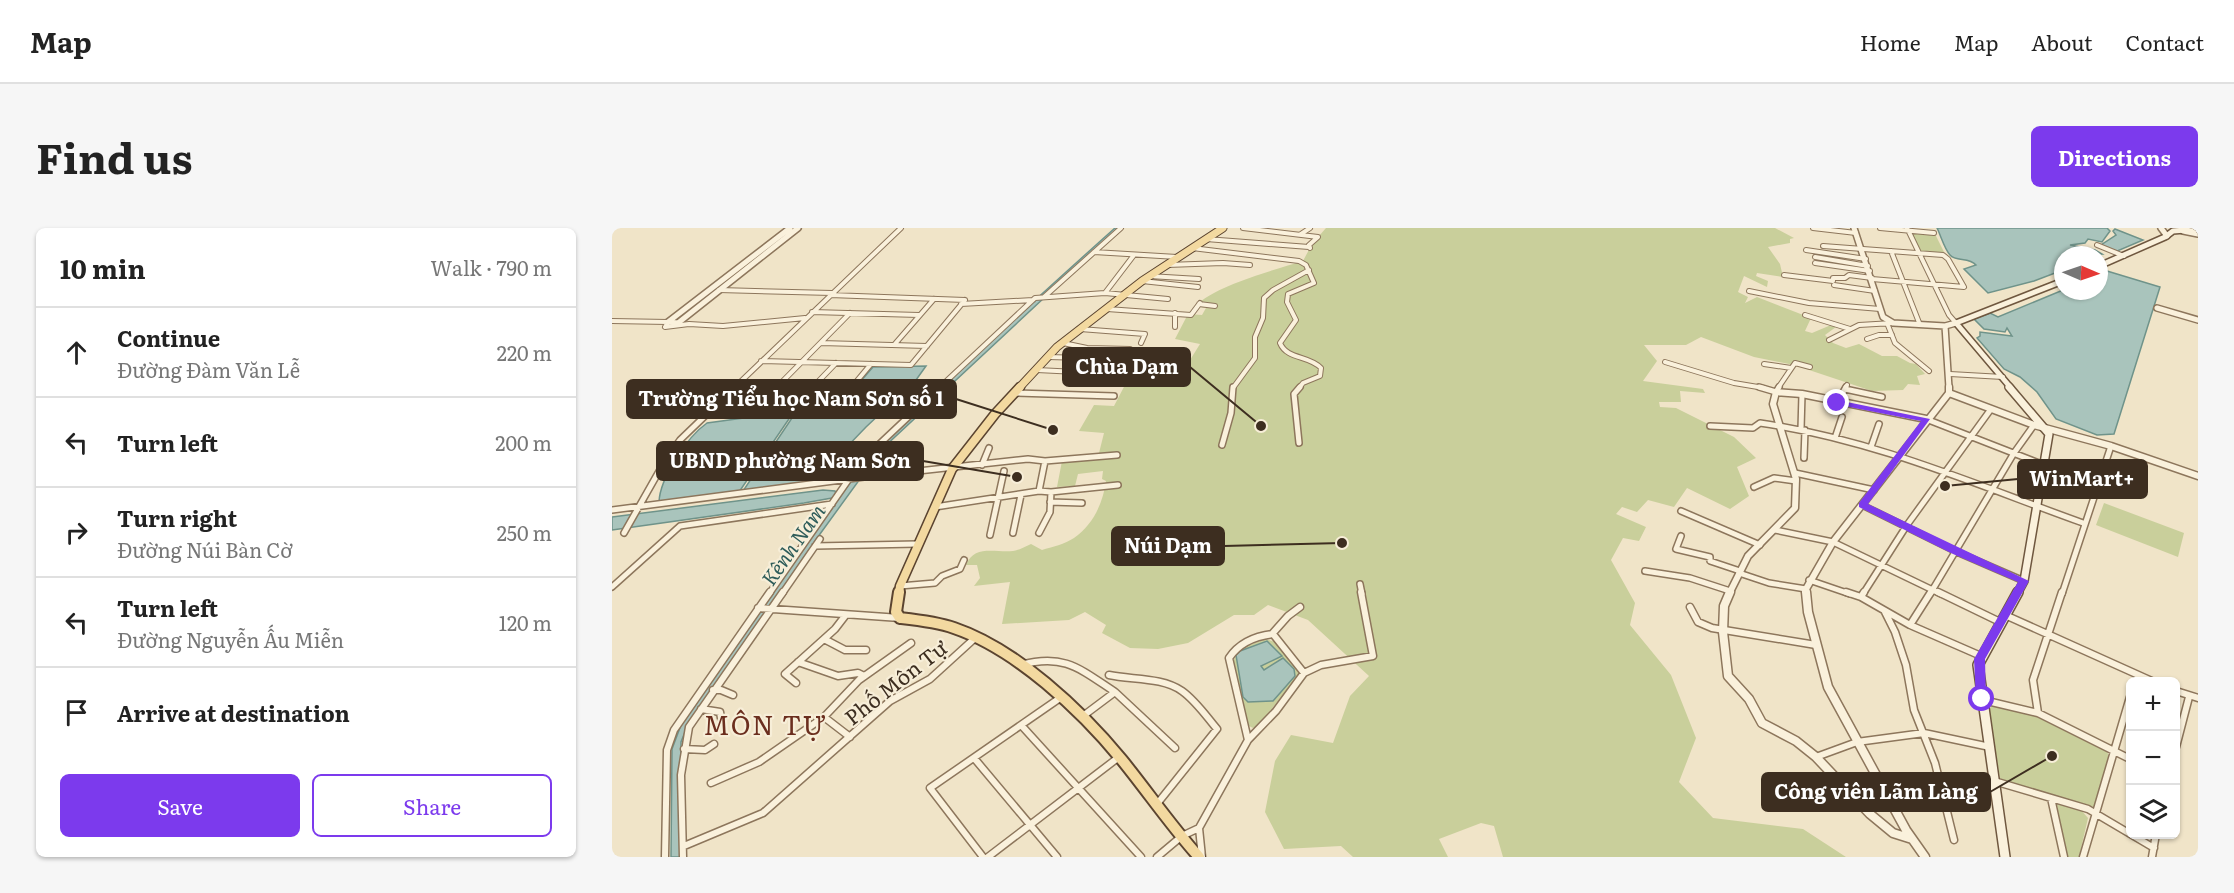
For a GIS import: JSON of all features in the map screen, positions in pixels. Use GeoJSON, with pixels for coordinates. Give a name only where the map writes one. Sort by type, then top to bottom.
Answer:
{"type":"FeatureCollection","features":[{"type":"Feature","properties":{"kind":"main road"},"geometry":{"type":"LineString","coordinates":[[1200,857],[1119,757],[1081,717],[1020,665],[975,638],[950,627],[900,618],[896,612],[900,586],[952,469],[1015,393],[1048,357],[1080,329],[1165,265],[1223,228]]}},
{"type":"Feature","properties":{"kind":"main road"},"geometry":{"type":"LineString","coordinates":[[2108,262],[2167,236],[2170,232],[2198,229]]}},
{"type":"Feature","properties":{"kind":"main road"},"geometry":{"type":"LineString","coordinates":[[2005,857],[1978,665],[2024,581],[2049,434],[1956,322],[2001,308],[2054,285]]}},
{"type":"Feature","properties":{"kind":"street"},"geometry":{"type":"LineString","coordinates":[[668,322],[789,228]]}},
{"type":"Feature","properties":{"kind":"street"},"geometry":{"type":"LineString","coordinates":[[612,321],[678,323],[798,228]]}},
{"type":"Feature","properties":{"kind":"street"},"geometry":{"type":"LineString","coordinates":[[624,533],[673,448],[900,228]]}},
{"type":"Feature","properties":{"kind":"street"},"geometry":{"type":"LineString","coordinates":[[1044,297],[1121,228]]}},
{"type":"Feature","properties":{"kind":"street"},"geometry":{"type":"LineString","coordinates":[[1206,239],[1310,248],[1319,238],[1243,228]]}},
{"type":"Feature","properties":{"kind":"street"},"geometry":{"type":"LineString","coordinates":[[1301,234],[1310,228]]}},
{"type":"Feature","properties":{"kind":"street"},"geometry":{"type":"LineString","coordinates":[[1813,228],[1854,229],[1866,259],[1883,317],[1890,323],[1895,343],[1929,371]]}},
{"type":"Feature","properties":{"kind":"street"},"geometry":{"type":"LineString","coordinates":[[1880,228],[1934,233]]}},
{"type":"Feature","properties":{"kind":"street"},"geometry":{"type":"LineString","coordinates":[[2161,228],[2167,236]]}},
{"type":"Feature","properties":{"kind":"street"},"geometry":{"type":"LineString","coordinates":[[1829,340],[1858,325],[1890,323],[1945,326],[1956,322],[1949,315],[1907,229]]}},
{"type":"Feature","properties":{"kind":"street"},"geometry":{"type":"LineString","coordinates":[[2179,230],[2198,234]]}},
{"type":"Feature","properties":{"kind":"street"},"geometry":{"type":"LineString","coordinates":[[2097,245],[2124,256]]}},
{"type":"Feature","properties":{"kind":"street"},"geometry":{"type":"LineString","coordinates":[[1785,275],[1833,281],[1833,278],[1845,278],[1849,275],[1935,286],[1964,287],[1945,256],[1823,246]]}},
{"type":"Feature","properties":{"kind":"street"},"geometry":{"type":"LineString","coordinates":[[1192,248],[1303,262],[1309,270],[1314,283],[1292,290],[1288,296],[1287,301],[1296,320],[1280,344],[1286,354],[1311,359],[1321,368],[1318,378],[1303,383],[1294,394],[1299,443]]}},
{"type":"Feature","properties":{"kind":"street"},"geometry":{"type":"LineString","coordinates":[[1806,250],[1866,259]]}},
{"type":"Feature","properties":{"kind":"street"},"geometry":{"type":"LineString","coordinates":[[1891,251],[1920,325]]}},
{"type":"Feature","properties":{"kind":"street"},"geometry":{"type":"LineString","coordinates":[[1094,252],[1177,257]]}},
{"type":"Feature","properties":{"kind":"street"},"geometry":{"type":"LineString","coordinates":[[1105,293],[1134,255]]}},
{"type":"Feature","properties":{"kind":"street"},"geometry":{"type":"LineString","coordinates":[[1815,257],[1869,269]]}},
{"type":"Feature","properties":{"kind":"street"},"geometry":{"type":"LineString","coordinates":[[1165,265],[1223,263],[1250,265]]}},
{"type":"Feature","properties":{"kind":"street"},"geometry":{"type":"LineString","coordinates":[[1815,263],[1869,269]]}},
{"type":"Feature","properties":{"kind":"street"},"geometry":{"type":"LineString","coordinates":[[1222,445],[1231,413],[1233,386],[1255,358],[1255,337],[1263,318],[1264,298],[1273,290],[1309,270]]}},
{"type":"Feature","properties":{"kind":"street"},"geometry":{"type":"LineString","coordinates":[[1146,279],[1199,279]]}},
{"type":"Feature","properties":{"kind":"street"},"geometry":{"type":"LineString","coordinates":[[1146,279],[1198,287]]}},
{"type":"Feature","properties":{"kind":"street"},"geometry":{"type":"LineString","coordinates":[[1834,285],[1875,291]]}},
{"type":"Feature","properties":{"kind":"street"},"geometry":{"type":"LineString","coordinates":[[719,290],[964,300],[911,365],[761,361]]}},
{"type":"Feature","properties":{"kind":"street"},"geometry":{"type":"LineString","coordinates":[[1749,291],[1809,303],[1881,309]]}},
{"type":"Feature","properties":{"kind":"street"},"geometry":{"type":"LineString","coordinates":[[961,304],[1105,293],[1168,299]]}},
{"type":"Feature","properties":{"kind":"street"},"geometry":{"type":"LineString","coordinates":[[894,345],[934,299]]}},
{"type":"Feature","properties":{"kind":"street"},"geometry":{"type":"LineString","coordinates":[[665,857],[669,741],[688,707],[849,479],[878,445],[1034,299]]}},
{"type":"Feature","properties":{"kind":"street"},"geometry":{"type":"LineString","coordinates":[[1107,309],[1191,315],[1199,304],[1215,306]]}},
{"type":"Feature","properties":{"kind":"street"},"geometry":{"type":"LineString","coordinates":[[2157,308],[2198,320]]}},
{"type":"Feature","properties":{"kind":"street"},"geometry":{"type":"LineString","coordinates":[[812,312],[920,315]]}},
{"type":"Feature","properties":{"kind":"street"},"geometry":{"type":"LineString","coordinates":[[760,404],[850,313]]}},
{"type":"Feature","properties":{"kind":"street"},"geometry":{"type":"LineString","coordinates":[[1175,313],[1175,327]]}},
{"type":"Feature","properties":{"kind":"street"},"geometry":{"type":"LineString","coordinates":[[1805,315],[1850,329]]}},
{"type":"Feature","properties":{"kind":"street"},"geometry":{"type":"LineString","coordinates":[[668,322],[667,327],[687,324],[723,326],[806,318]]}},
{"type":"Feature","properties":{"kind":"street"},"geometry":{"type":"LineString","coordinates":[[1924,857],[1828,687],[1808,612],[1806,589],[1809,580],[1833,542],[1926,419],[1949,393],[1950,374],[1945,326]]}},
{"type":"Feature","properties":{"kind":"street"},"geometry":{"type":"LineString","coordinates":[[1080,329],[1145,334],[1141,343]]}},
{"type":"Feature","properties":{"kind":"street"},"geometry":{"type":"LineString","coordinates":[[1868,339],[1880,335],[1892,335]]}},
{"type":"Feature","properties":{"kind":"street"},"geometry":{"type":"LineString","coordinates":[[821,343],[927,346]]}},
{"type":"Feature","properties":{"kind":"street"},"geometry":{"type":"LineString","coordinates":[[1063,343],[1087,348],[1131,349]]}},
{"type":"Feature","properties":{"kind":"street"},"geometry":{"type":"LineString","coordinates":[[1048,357],[1121,359]]}},
{"type":"Feature","properties":{"kind":"street"},"geometry":{"type":"LineString","coordinates":[[1665,362],[1734,383],[1926,419],[2044,465]]}},
{"type":"Feature","properties":{"kind":"street"},"geometry":{"type":"LineString","coordinates":[[716,404],[796,406],[836,363]]}},
{"type":"Feature","properties":{"kind":"street"},"geometry":{"type":"LineString","coordinates":[[1810,368],[1795,363],[1776,392],[1773,404],[1796,477],[1795,508],[1748,556],[1730,591],[1725,606],[1723,630],[1728,676],[1749,699],[1762,723],[1796,741],[1816,757],[1870,814],[1893,833],[1912,839]]}},
{"type":"Feature","properties":{"kind":"street"},"geometry":{"type":"LineString","coordinates":[[839,402],[871,364]]}},
{"type":"Feature","properties":{"kind":"street"},"geometry":{"type":"LineString","coordinates":[[1764,364],[1791,368]]}},
{"type":"Feature","properties":{"kind":"street"},"geometry":{"type":"LineString","coordinates":[[1037,370],[1118,374]]}},
{"type":"Feature","properties":{"kind":"street"},"geometry":{"type":"LineString","coordinates":[[1950,374],[2003,377]]}},
{"type":"Feature","properties":{"kind":"street"},"geometry":{"type":"LineString","coordinates":[[1837,403],[1846,387],[1882,397]]}},
{"type":"Feature","properties":{"kind":"street"},"geometry":{"type":"LineString","coordinates":[[1015,393],[1114,396]]}},
{"type":"Feature","properties":{"kind":"street"},"geometry":{"type":"LineString","coordinates":[[1949,393],[2034,425],[2110,446],[2198,476]]}},
{"type":"Feature","properties":{"kind":"street"},"geometry":{"type":"LineString","coordinates":[[1802,394],[1804,458]]}},
{"type":"Feature","properties":{"kind":"street"},"geometry":{"type":"LineString","coordinates":[[1861,597],[1907,525],[1991,409]]}},
{"type":"Feature","properties":{"kind":"street"},"geometry":{"type":"LineString","coordinates":[[1835,438],[1842,417]]}},
{"type":"Feature","properties":{"kind":"street"},"geometry":{"type":"LineString","coordinates":[[1710,426],[1753,428],[1760,423],[1803,430],[1871,447],[2084,524]]}},
{"type":"Feature","properties":{"kind":"street"},"geometry":{"type":"LineString","coordinates":[[1871,447],[1879,424]]}},
{"type":"Feature","properties":{"kind":"street"},"geometry":{"type":"LineString","coordinates":[[1910,625],[1957,552],[2014,453],[2034,425]]}},
{"type":"Feature","properties":{"kind":"street"},"geometry":{"type":"LineString","coordinates":[[2038,713],[2033,680],[2110,446]]}},
{"type":"Feature","properties":{"kind":"street"},"geometry":{"type":"LineString","coordinates":[[982,465],[989,448]]}},
{"type":"Feature","properties":{"kind":"street"},"geometry":{"type":"LineString","coordinates":[[612,510],[864,477],[1028,459],[1045,461],[1117,455]]}},
{"type":"Feature","properties":{"kind":"street"},"geometry":{"type":"LineString","coordinates":[[1039,491],[1045,461]]}},
{"type":"Feature","properties":{"kind":"street"},"geometry":{"type":"LineString","coordinates":[[990,535],[1004,471]]}},
{"type":"Feature","properties":{"kind":"street"},"geometry":{"type":"LineString","coordinates":[[1754,487],[1774,478],[1796,477],[1874,490]]}},
{"type":"Feature","properties":{"kind":"street"},"geometry":{"type":"LineString","coordinates":[[935,507],[1039,491],[1051,492],[1118,485]]}},
{"type":"Feature","properties":{"kind":"street"},"geometry":{"type":"LineString","coordinates":[[1040,532],[1050,512],[1051,492]]}},
{"type":"Feature","properties":{"kind":"street"},"geometry":{"type":"LineString","coordinates":[[1013,533],[1021,495]]}},
{"type":"Feature","properties":{"kind":"street"},"geometry":{"type":"LineString","coordinates":[[1050,502],[1082,503]]}},
{"type":"Feature","properties":{"kind":"street"},"geometry":{"type":"LineString","coordinates":[[612,587],[680,526],[832,504]]}},
{"type":"Feature","properties":{"kind":"street"},"geometry":{"type":"LineString","coordinates":[[1863,505],[1957,552],[2024,581]]}},
{"type":"Feature","properties":{"kind":"street"},"geometry":{"type":"LineString","coordinates":[[1681,511],[1760,545]]}},
{"type":"Feature","properties":{"kind":"street"},"geometry":{"type":"LineString","coordinates":[[1775,530],[1833,542],[1932,591],[2048,634],[2134,677]]}},
{"type":"Feature","properties":{"kind":"street"},"geometry":{"type":"LineString","coordinates":[[1681,536],[1676,549],[1710,557],[1710,561],[1769,583],[1806,589]]}},
{"type":"Feature","properties":{"kind":"street"},"geometry":{"type":"LineString","coordinates":[[684,857],[684,749],[689,728],[700,708],[820,539]]}},
{"type":"Feature","properties":{"kind":"street"},"geometry":{"type":"LineString","coordinates":[[815,546],[917,544]]}},
{"type":"Feature","properties":{"kind":"street"},"geometry":{"type":"LineString","coordinates":[[900,586],[934,583],[942,576],[960,569],[964,560]]}},
{"type":"Feature","properties":{"kind":"street"},"geometry":{"type":"LineString","coordinates":[[1646,571],[1690,578],[1730,591]]}},
{"type":"Feature","properties":{"kind":"street"},"geometry":{"type":"LineString","coordinates":[[1809,580],[1861,597],[1910,625],[1981,656]]}},
{"type":"Feature","properties":{"kind":"street"},"geometry":{"type":"LineString","coordinates":[[1200,857],[1199,828],[1248,740],[1276,711],[1304,673],[1321,665],[1370,658],[1374,655],[1360,584]]}},
{"type":"Feature","properties":{"kind":"street"},"geometry":{"type":"LineString","coordinates":[[1248,740],[1228,658],[1238,646],[1272,634],[1288,616],[1300,607]]}},
{"type":"Feature","properties":{"kind":"street"},"geometry":{"type":"LineString","coordinates":[[758,608],[845,616],[900,618]]}},
{"type":"Feature","properties":{"kind":"street"},"geometry":{"type":"LineString","coordinates":[[1690,608],[1698,622],[1723,630],[1816,645]]}},
{"type":"Feature","properties":{"kind":"street"},"geometry":{"type":"LineString","coordinates":[[1885,612],[1895,632],[1906,665],[1914,710],[1935,763],[1954,840]]}},
{"type":"Feature","properties":{"kind":"street"},"geometry":{"type":"LineString","coordinates":[[796,683],[785,674],[824,639],[845,616]]}},
{"type":"Feature","properties":{"kind":"street"},"geometry":{"type":"LineString","coordinates":[[1272,634],[1283,644],[1304,673]]}},
{"type":"Feature","properties":{"kind":"street","name":"Phố Môn Tự"},"geometry":{"type":"LineString","coordinates":[[684,846],[763,813],[890,701],[930,679],[975,638]]}},
{"type":"Feature","properties":{"kind":"street"},"geometry":{"type":"LineString","coordinates":[[824,639],[845,650],[866,650]]}},
{"type":"Feature","properties":{"kind":"street"},"geometry":{"type":"LineString","coordinates":[[711,783],[759,762],[824,717],[864,676],[912,643]]}},
{"type":"Feature","properties":{"kind":"street"},"geometry":{"type":"LineString","coordinates":[[1020,665],[1048,657],[1065,660],[1115,692],[1175,748]]}},
{"type":"Feature","properties":{"kind":"street"},"geometry":{"type":"LineString","coordinates":[[798,662],[838,676],[858,673],[864,676]]}},
{"type":"Feature","properties":{"kind":"street"},"geometry":{"type":"LineString","coordinates":[[1109,675],[1133,681],[1167,683],[1181,690],[1217,729],[1158,804]]}},
{"type":"Feature","properties":{"kind":"street"},"geometry":{"type":"LineString","coordinates":[[713,690],[722,690],[732,695]]}},
{"type":"Feature","properties":{"kind":"street"},"geometry":{"type":"LineString","coordinates":[[1081,717],[1115,692]]}},
{"type":"Feature","properties":{"kind":"street"},"geometry":{"type":"LineString","coordinates":[[2180,693],[2198,698]]}},
{"type":"Feature","properties":{"kind":"street"},"geometry":{"type":"LineString","coordinates":[[2179,731],[2189,697]]}},
{"type":"Feature","properties":{"kind":"street"},"geometry":{"type":"LineString","coordinates":[[1060,698],[930,789],[986,857],[1119,757]]}},
{"type":"Feature","properties":{"kind":"street"},"geometry":{"type":"LineString","coordinates":[[1982,699],[2038,713],[2126,757]]}},
{"type":"Feature","properties":{"kind":"street"},"geometry":{"type":"LineString","coordinates":[[700,708],[720,712],[721,718]]}},
{"type":"Feature","properties":{"kind":"street"},"geometry":{"type":"LineString","coordinates":[[2083,857],[2126,712]]}},
{"type":"Feature","properties":{"kind":"street"},"geometry":{"type":"LineString","coordinates":[[824,717],[850,737]]}},
{"type":"Feature","properties":{"kind":"street"},"geometry":{"type":"LineString","coordinates":[[1022,725],[1141,857]]}},
{"type":"Feature","properties":{"kind":"street"},"geometry":{"type":"LineString","coordinates":[[1816,757],[1857,742],[1923,733],[1990,747]]}},
{"type":"Feature","properties":{"kind":"street"},"geometry":{"type":"LineString","coordinates":[[684,749],[705,750],[714,744]]}},
{"type":"Feature","properties":{"kind":"street"},"geometry":{"type":"LineString","coordinates":[[974,758],[1057,857]]}},
{"type":"Feature","properties":{"kind":"street"},"geometry":{"type":"LineString","coordinates":[[1994,781],[2088,809],[2154,848]]}},
{"type":"Feature","properties":{"kind":"street"},"geometry":{"type":"LineString","coordinates":[[2051,798],[2064,857]]}},
{"type":"Feature","properties":{"kind":"street"},"geometry":{"type":"LineString","coordinates":[[1157,857],[1182,836],[1199,828]]}},
{"type":"Feature","properties":{"kind":"street"},"geometry":{"type":"LineString","coordinates":[[2152,857],[2155,839]]}},
{"type":"Feature","properties":{"kind":"green space"},"geometry":{"type":"Polygon","coordinates":[[[1326,228],[1775,228],[1794,238],[1790,239],[1790,243],[1768,247],[1780,264],[1783,277],[1757,273],[1756,276],[1768,281],[1767,287],[1744,276],[1738,292],[1748,297],[1745,303],[1757,297],[1811,318],[1805,331],[1812,333],[1831,325],[1836,327],[1825,335],[1833,343],[1846,348],[1859,344],[1882,356],[1897,356],[1916,364],[1925,374],[1917,376],[1920,385],[1908,384],[1903,390],[1872,391],[1794,365],[1754,357],[1701,337],[1686,345],[1644,345],[1657,361],[1643,381],[1703,389],[1705,393],[1680,391],[1681,402],[1659,402],[1660,407],[1676,408],[1734,437],[1756,458],[1737,467],[1749,496],[1730,509],[1687,488],[1674,507],[1648,500],[1637,512],[1622,507],[1616,514],[1646,527],[1639,541],[1623,538],[1611,560],[1635,603],[1630,625],[1671,675],[1696,738],[1679,782],[1713,818],[1803,829],[1846,857],[1503,857],[1494,826],[1481,823],[1439,839],[1448,857],[1353,857],[1341,846],[1284,849],[1265,812],[1275,761],[1291,735],[1333,743],[1350,696],[1369,676],[1308,620],[1268,605],[1254,615],[1234,615],[1188,643],[1158,649],[1130,648],[1102,633],[1106,625],[1085,612],[1069,620],[1002,624],[1010,582],[974,586],[980,578],[977,565],[966,565],[974,554],[980,552],[1013,551],[1031,544],[1042,550],[1058,545],[1074,538],[1087,527],[1102,497],[1106,481],[1102,479],[1103,471],[1078,474],[1075,486],[1057,487],[1062,461],[1098,457],[1104,433],[1079,431],[1094,405],[1114,406],[1126,383],[1147,383],[1153,375],[1136,373],[1138,368],[1131,366],[1135,357],[1156,351],[1157,356],[1190,360],[1200,344],[1175,339],[1188,314],[1202,315],[1206,308],[1195,306],[1217,291],[1231,285],[1303,261],[1312,244],[1326,228]]]}},
{"type":"Feature","properties":{"kind":"green space"},"geometry":{"type":"Polygon","coordinates":[[[1911,232],[1935,234],[1945,254],[1920,252],[1911,232]]]}},
{"type":"Feature","properties":{"kind":"green space"},"geometry":{"type":"Polygon","coordinates":[[[2104,503],[2184,533],[2178,557],[2096,525],[2104,503]]]}},
{"type":"Feature","properties":{"kind":"green space"},"geometry":{"type":"Polygon","coordinates":[[[1266,639],[1275,642],[1299,670],[1299,674],[1259,725],[1253,728],[1247,725],[1233,661],[1241,648],[1266,639]]]}},
{"type":"Feature","properties":{"kind":"green space"},"geometry":{"type":"Polygon","coordinates":[[[1993,705],[2037,716],[2107,751],[2109,757],[2095,806],[2091,807],[2008,784],[2000,778],[1989,709],[1993,705]]]}},
{"type":"Feature","properties":{"kind":"green space"},"geometry":{"type":"Polygon","coordinates":[[[2060,803],[2080,809],[2088,818],[2079,857],[2066,857],[2057,805],[2060,803]]]}},
{"type":"Feature","properties":{"kind":"water","name":"Kênh Nam"},"geometry":{"type":"Polygon","coordinates":[[[1115,228],[1119,228],[881,450],[820,534],[687,727],[681,742],[680,857],[671,857],[672,749],[681,725],[846,488],[869,459],[907,420],[1115,228]]]}},
{"type":"Feature","properties":{"kind":"water"},"geometry":{"type":"Polygon","coordinates":[[[1937,228],[2107,228],[2110,231],[2102,242],[2088,239],[2085,243],[2070,245],[2075,246],[2054,246],[2054,273],[1988,293],[1964,269],[1976,265],[1970,261],[1953,257],[1944,245],[1937,228]]]}},
{"type":"Feature","properties":{"kind":"water"},"geometry":{"type":"Polygon","coordinates":[[[2115,229],[2143,240],[2115,252],[2108,248],[2108,246],[2101,245],[2116,235],[2113,231],[2115,229]]]}},
{"type":"Feature","properties":{"kind":"water"},"geometry":{"type":"Polygon","coordinates":[[[2108,271],[2160,287],[2114,434],[2097,435],[2056,419],[2037,392],[2020,377],[2004,369],[1977,338],[1980,332],[2012,336],[2007,328],[2005,332],[1984,329],[1974,319],[1990,313],[1998,317],[2054,294],[2054,300],[2108,300],[2108,271]]]}},
{"type":"Feature","properties":{"kind":"water"},"geometry":{"type":"Polygon","coordinates":[[[926,366],[916,380],[814,481],[743,491],[796,412],[839,406],[873,367],[926,366]]]}},
{"type":"Feature","properties":{"kind":"water"},"geometry":{"type":"Polygon","coordinates":[[[793,413],[739,492],[659,502],[669,470],[691,438],[707,423],[793,413]]]}},
{"type":"Feature","properties":{"kind":"water"},"geometry":{"type":"Polygon","coordinates":[[[823,490],[835,491],[836,494],[832,498],[804,503],[612,530],[612,517],[823,490]]]}},
{"type":"Feature","properties":{"kind":"water"},"geometry":{"type":"Polygon","coordinates":[[[1267,641],[1282,656],[1261,666],[1264,670],[1283,658],[1294,669],[1295,676],[1273,701],[1248,702],[1243,697],[1236,655],[1240,651],[1267,641]]]}},
{"type":"Feature","properties":{"kind":"place","name":"Chùa Dạm"},"geometry":{"type":"Point","coordinates":[1261,426]}},
{"type":"Feature","properties":{"kind":"place","name":"Trường Tiểu học Nam Sơn số 1"},"geometry":{"type":"Point","coordinates":[1053,430]}},
{"type":"Feature","properties":{"kind":"place","name":"UBND phường Nam Sơn"},"geometry":{"type":"Point","coordinates":[1017,477]}},
{"type":"Feature","properties":{"kind":"place","name":"WinMart+"},"geometry":{"type":"Point","coordinates":[1945,486]}},
{"type":"Feature","properties":{"kind":"place","name":"Núi Dạm"},"geometry":{"type":"Point","coordinates":[1342,543]}},
{"type":"Feature","properties":{"kind":"place","name":"Công viên Lãm Làng"},"geometry":{"type":"Point","coordinates":[2052,756]}},
{"type":"Feature","properties":{"kind":"district","name":"MÔN TỰ"},"geometry":{"type":"Point","coordinates":[765,723]}},
{"type":"Feature","properties":{"kind":"route"},"geometry":{"type":"LineString","coordinates":[[1837,403],[1926,419],[1863,505],[1957,552],[2024,581],[1979,659],[1982,699]]}}]}
